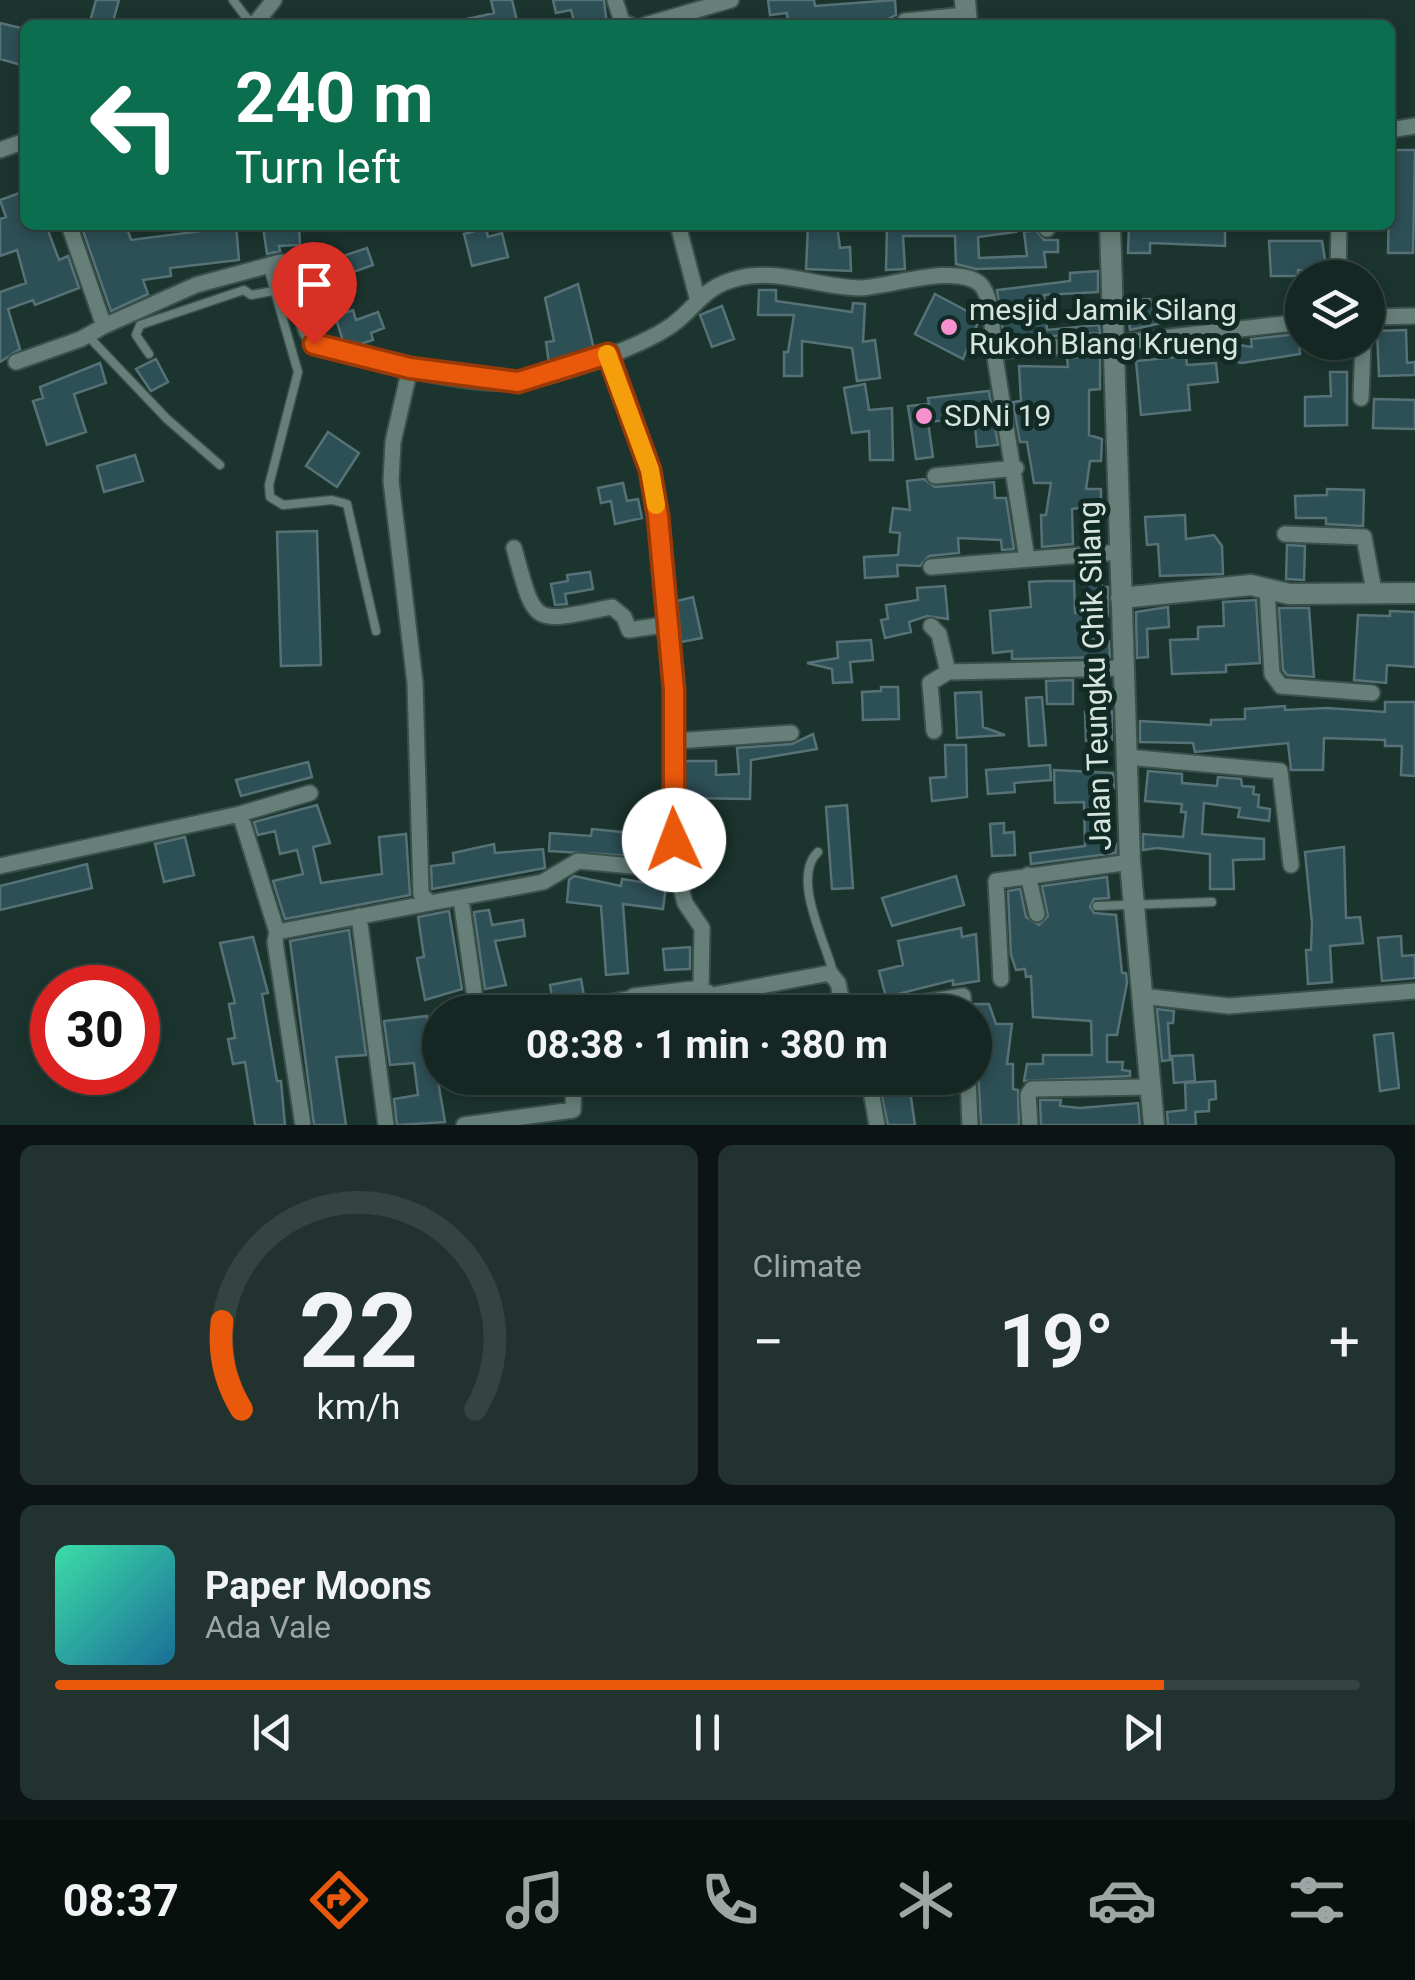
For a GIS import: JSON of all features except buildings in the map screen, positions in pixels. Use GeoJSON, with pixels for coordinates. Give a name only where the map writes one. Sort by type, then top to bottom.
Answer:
{"type":"FeatureCollection","features":[{"type":"Feature","properties":{"kind":"street"},"geometry":{"type":"LineString","coordinates":[[257,20],[274,0]]}},
{"type":"Feature","properties":{"kind":"street"},"geometry":{"type":"LineString","coordinates":[[662,20],[731,0]]}},
{"type":"Feature","properties":{"kind":"street"},"geometry":{"type":"LineString","coordinates":[[913,20],[966,13]]}},
{"type":"Feature","properties":{"kind":"street"},"geometry":{"type":"LineString","coordinates":[[70,230],[104,326]]}},
{"type":"Feature","properties":{"kind":"street"},"geometry":{"type":"LineString","coordinates":[[679,230],[697,297]]}},
{"type":"Feature","properties":{"kind":"street","name":"Jalan Teungku Chik Silang"},"geometry":{"type":"LineString","coordinates":[[1110,230],[1117,343],[1130,862],[1154,1125]]}},
{"type":"Feature","properties":{"kind":"street"},"geometry":{"type":"LineString","coordinates":[[1338,260],[1339,230]]}},
{"type":"Feature","properties":{"kind":"street"},"geometry":{"type":"LineString","coordinates":[[16,362],[88,336],[196,285],[281,262],[289,268],[306,330],[314,344],[410,368],[518,382],[608,354],[670,326],[697,297],[742,277],[860,288],[939,276],[972,280],[986,295],[1028,559]]}},
{"type":"Feature","properties":{"kind":"street"},"geometry":{"type":"LineString","coordinates":[[1385,317],[1415,316]]}},
{"type":"Feature","properties":{"kind":"street"},"geometry":{"type":"LineString","coordinates":[[994,350],[1117,343],[1285,324]]}},
{"type":"Feature","properties":{"kind":"street"},"geometry":{"type":"LineString","coordinates":[[608,354],[650,470],[670,624],[675,741],[670,809],[676,870],[685,903],[702,928],[701,988]]}},
{"type":"Feature","properties":{"kind":"street"},"geometry":{"type":"LineString","coordinates":[[1362,360],[1362,398]]}},
{"type":"Feature","properties":{"kind":"street"},"geometry":{"type":"LineString","coordinates":[[410,368],[392,442],[392,495],[414,683],[422,894],[430,903]]}},
{"type":"Feature","properties":{"kind":"street"},"geometry":{"type":"LineString","coordinates":[[935,476],[1016,468]]}},
{"type":"Feature","properties":{"kind":"street"},"geometry":{"type":"LineString","coordinates":[[1285,534],[1364,537],[1374,592]]}},
{"type":"Feature","properties":{"kind":"street"},"geometry":{"type":"LineString","coordinates":[[514,548],[530,606],[537,614],[550,619],[612,607],[624,617],[629,630],[670,624]]}},
{"type":"Feature","properties":{"kind":"street"},"geometry":{"type":"LineString","coordinates":[[931,567],[1120,552]]}},
{"type":"Feature","properties":{"kind":"street"},"geometry":{"type":"LineString","coordinates":[[1121,598],[1235,586],[1289,594],[1415,593]]}},
{"type":"Feature","properties":{"kind":"street"},"geometry":{"type":"LineString","coordinates":[[1268,590],[1272,674],[1281,686],[1372,693]]}},
{"type":"Feature","properties":{"kind":"street"},"geometry":{"type":"LineString","coordinates":[[931,626],[939,634],[948,672]]}},
{"type":"Feature","properties":{"kind":"street"},"geometry":{"type":"LineString","coordinates":[[934,731],[930,683],[948,672],[1123,668]]}},
{"type":"Feature","properties":{"kind":"street"},"geometry":{"type":"LineString","coordinates":[[675,741],[792,734]]}},
{"type":"Feature","properties":{"kind":"street"},"geometry":{"type":"LineString","coordinates":[[1128,757],[1280,770],[1291,865]]}},
{"type":"Feature","properties":{"kind":"street"},"geometry":{"type":"LineString","coordinates":[[0,866],[240,814],[310,793]]}},
{"type":"Feature","properties":{"kind":"street"},"geometry":{"type":"LineString","coordinates":[[240,814],[277,932],[303,1125]]}},
{"type":"Feature","properties":{"kind":"street"},"geometry":{"type":"LineString","coordinates":[[277,932],[543,882],[578,862],[676,870]]}},
{"type":"Feature","properties":{"kind":"street"},"geometry":{"type":"LineString","coordinates":[[1001,980],[994,887],[1001,879],[1130,862]]}},
{"type":"Feature","properties":{"kind":"street"},"geometry":{"type":"LineString","coordinates":[[1028,876],[1038,914]]}},
{"type":"Feature","properties":{"kind":"street"},"geometry":{"type":"LineString","coordinates":[[461,899],[474,991]]}},
{"type":"Feature","properties":{"kind":"street"},"geometry":{"type":"LineString","coordinates":[[359,916],[386,1125]]}},
{"type":"Feature","properties":{"kind":"street"},"geometry":{"type":"LineString","coordinates":[[672,995],[701,988],[712,995],[826,974],[834,976],[839,995]]}},
{"type":"Feature","properties":{"kind":"street"},"geometry":{"type":"LineString","coordinates":[[1141,996],[1229,1006],[1415,990]]}},
{"type":"Feature","properties":{"kind":"street"},"geometry":{"type":"LineString","coordinates":[[1030,1125],[1028,1095],[1032,1089],[1150,1087]]}},
{"type":"Feature","properties":{"kind":"street"},"geometry":{"type":"LineString","coordinates":[[464,1125],[573,1110],[573,1095]]}},
{"type":"Feature","properties":{"kind":"street"},"geometry":{"type":"LineString","coordinates":[[871,1095],[876,1125]]}},
{"type":"Feature","properties":{"kind":"street"},"geometry":{"type":"LineString","coordinates":[[969,1095],[970,1125]]}},
{"type":"Feature","properties":{"kind":"lane"},"geometry":{"type":"LineString","coordinates":[[233,0],[249,20]]}},
{"type":"Feature","properties":{"kind":"lane"},"geometry":{"type":"LineString","coordinates":[[266,264],[298,372],[269,486],[270,497],[283,505],[332,500],[347,504],[376,631]]}},
{"type":"Feature","properties":{"kind":"lane"},"geometry":{"type":"LineString","coordinates":[[149,354],[135,332],[140,325],[227,294],[273,291]]}},
{"type":"Feature","properties":{"kind":"lane"},"geometry":{"type":"LineString","coordinates":[[88,336],[167,419],[220,465]]}},
{"type":"Feature","properties":{"kind":"lane"},"geometry":{"type":"LineString","coordinates":[[818,852],[809,860],[806,879],[834,976]]}},
{"type":"Feature","properties":{"kind":"lane"},"geometry":{"type":"LineString","coordinates":[[1096,906],[1212,902]]}},
{"type":"Feature","properties":{"kind":"slow traffic"},"geometry":{"type":"LineString","coordinates":[[607,354],[650,470],[656,505]]}},
{"type":"Feature","properties":{"kind":"place","name":"mesjid Jamik Silang Rukoh Blang Krueng"},"geometry":{"type":"Point","coordinates":[949,327]}},
{"type":"Feature","properties":{"kind":"place","name":"SDNi 19"},"geometry":{"type":"Point","coordinates":[924,416]}},
{"type":"Feature","properties":{"kind":"route"},"geometry":{"type":"LineString","coordinates":[[314,344],[410,368],[518,382],[608,354],[650,470],[658,516],[674,690],[670,809],[674,840]]}}]}
